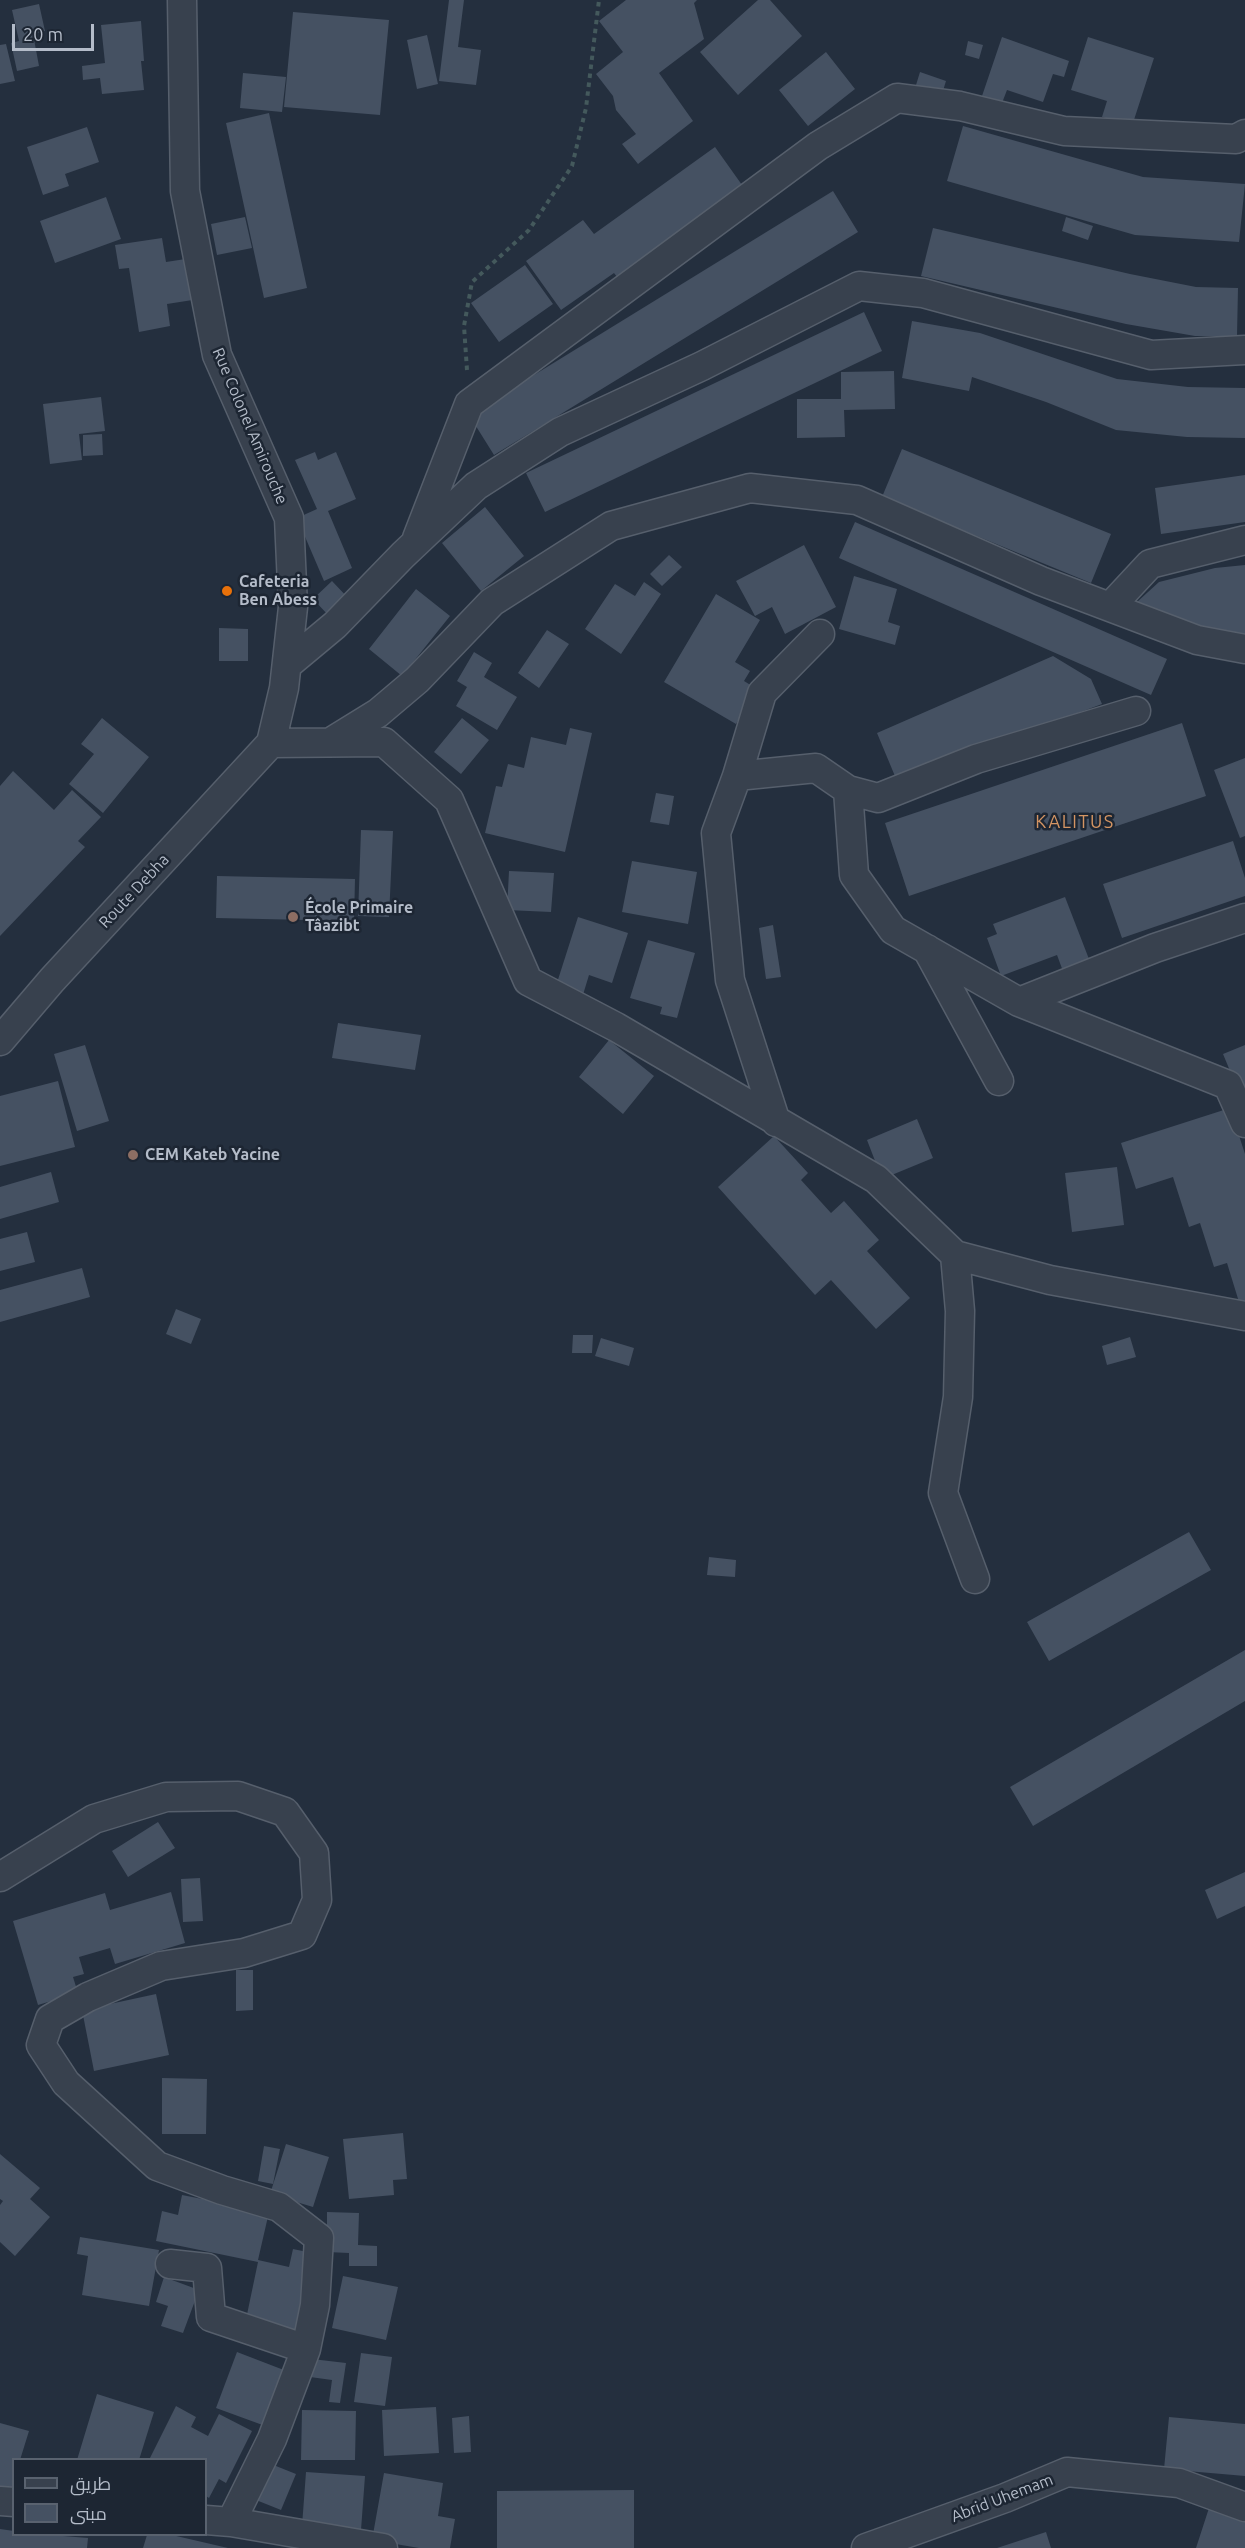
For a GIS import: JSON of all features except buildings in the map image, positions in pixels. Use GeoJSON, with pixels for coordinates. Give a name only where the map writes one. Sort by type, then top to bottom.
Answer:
{"type":"FeatureCollection","features":[{"type":"Feature","properties":{"kind":"street","name":"Rue Colonel Amirouche"},"geometry":{"type":"LineString","coordinates":[[182,0],[185,190],[217,355],[289,518],[293,607],[284,688],[272,743]]}},
{"type":"Feature","properties":{"kind":"street"},"geometry":{"type":"LineString","coordinates":[[414,545],[469,404],[818,146],[897,98],[960,106],[1064,131],[1236,139],[1245,135]]}},
{"type":"Feature","properties":{"kind":"street"},"geometry":{"type":"LineString","coordinates":[[287,665],[334,625],[476,486],[560,432],[702,366],[860,286],[923,293],[1151,355],[1245,350]]}},
{"type":"Feature","properties":{"kind":"street"},"geometry":{"type":"LineString","coordinates":[[330,742],[378,713],[409,686],[492,602],[611,526],[750,488],[857,500],[1041,581],[1197,640],[1245,649]]}},
{"type":"Feature","properties":{"kind":"street"},"geometry":{"type":"LineString","coordinates":[[1110,606],[1150,564],[1245,540]]}},
{"type":"Feature","properties":{"kind":"street"},"geometry":{"type":"LineString","coordinates":[[777,1122],[730,980],[716,833],[738,776],[762,693],[820,634]]}},
{"type":"Feature","properties":{"kind":"street"},"geometry":{"type":"LineString","coordinates":[[738,776],[816,768],[848,790],[878,798],[976,759],[1075,727],[1136,711]]}},
{"type":"Feature","properties":{"kind":"street"},"geometry":{"type":"LineString","coordinates":[[272,743],[384,741],[449,800],[528,981],[616,1027],[876,1179],[955,1255],[1050,1280],[1245,1316]]}},
{"type":"Feature","properties":{"kind":"street","name":"Route Debha"},"geometry":{"type":"LineString","coordinates":[[0,1041],[52,980],[272,743]]}},
{"type":"Feature","properties":{"kind":"street"},"geometry":{"type":"LineString","coordinates":[[848,790],[854,875],[893,930],[1019,1002],[1228,1085],[1245,1123]]}},
{"type":"Feature","properties":{"kind":"street"},"geometry":{"type":"LineString","coordinates":[[1019,1002],[1155,948],[1245,918]]}},
{"type":"Feature","properties":{"kind":"street"},"geometry":{"type":"LineString","coordinates":[[927,949],[999,1081]]}},
{"type":"Feature","properties":{"kind":"street"},"geometry":{"type":"LineString","coordinates":[[955,1255],[960,1311],[958,1397],[943,1493],[975,1578]]}},
{"type":"Feature","properties":{"kind":"street"},"geometry":{"type":"LineString","coordinates":[[0,1877],[94,1819],[166,1797],[238,1796],[285,1812],[314,1853],[317,1900],[302,1935],[244,1953],[162,1966],[88,1997],[50,2019],[41,2045],[66,2083],[157,2166],[222,2190],[279,2207],[319,2238],[315,2305],[306,2349],[272,2439],[218,2521],[286,2540],[383,2548]]}},
{"type":"Feature","properties":{"kind":"street"},"geometry":{"type":"LineString","coordinates":[[170,2264],[207,2268],[211,2317],[306,2349]]}},
{"type":"Feature","properties":{"kind":"street","name":"Abrid Uhemam"},"geometry":{"type":"LineString","coordinates":[[866,2548],[1005,2498],[1067,2472],[1179,2483],[1245,2507]]}},
{"type":"Feature","properties":{"kind":"path"},"geometry":{"type":"LineString","coordinates":[[469,404],[464,326],[472,282],[529,231],[572,165],[586,108],[599,0]]}},
{"type":"Feature","properties":{"kind":"place","name":"Cafeteria Ben Abess"},"geometry":{"type":"Point","coordinates":[227,591]}},
{"type":"Feature","properties":{"kind":"place","name":"École Primaire Tâazibt"},"geometry":{"type":"Point","coordinates":[293,917]}},
{"type":"Feature","properties":{"kind":"place","name":"CEM Kateb Yacine"},"geometry":{"type":"Point","coordinates":[133,1155]}},
{"type":"Feature","properties":{"kind":"district","name":"KALITUS"},"geometry":{"type":"Point","coordinates":[1075,822]}}]}
